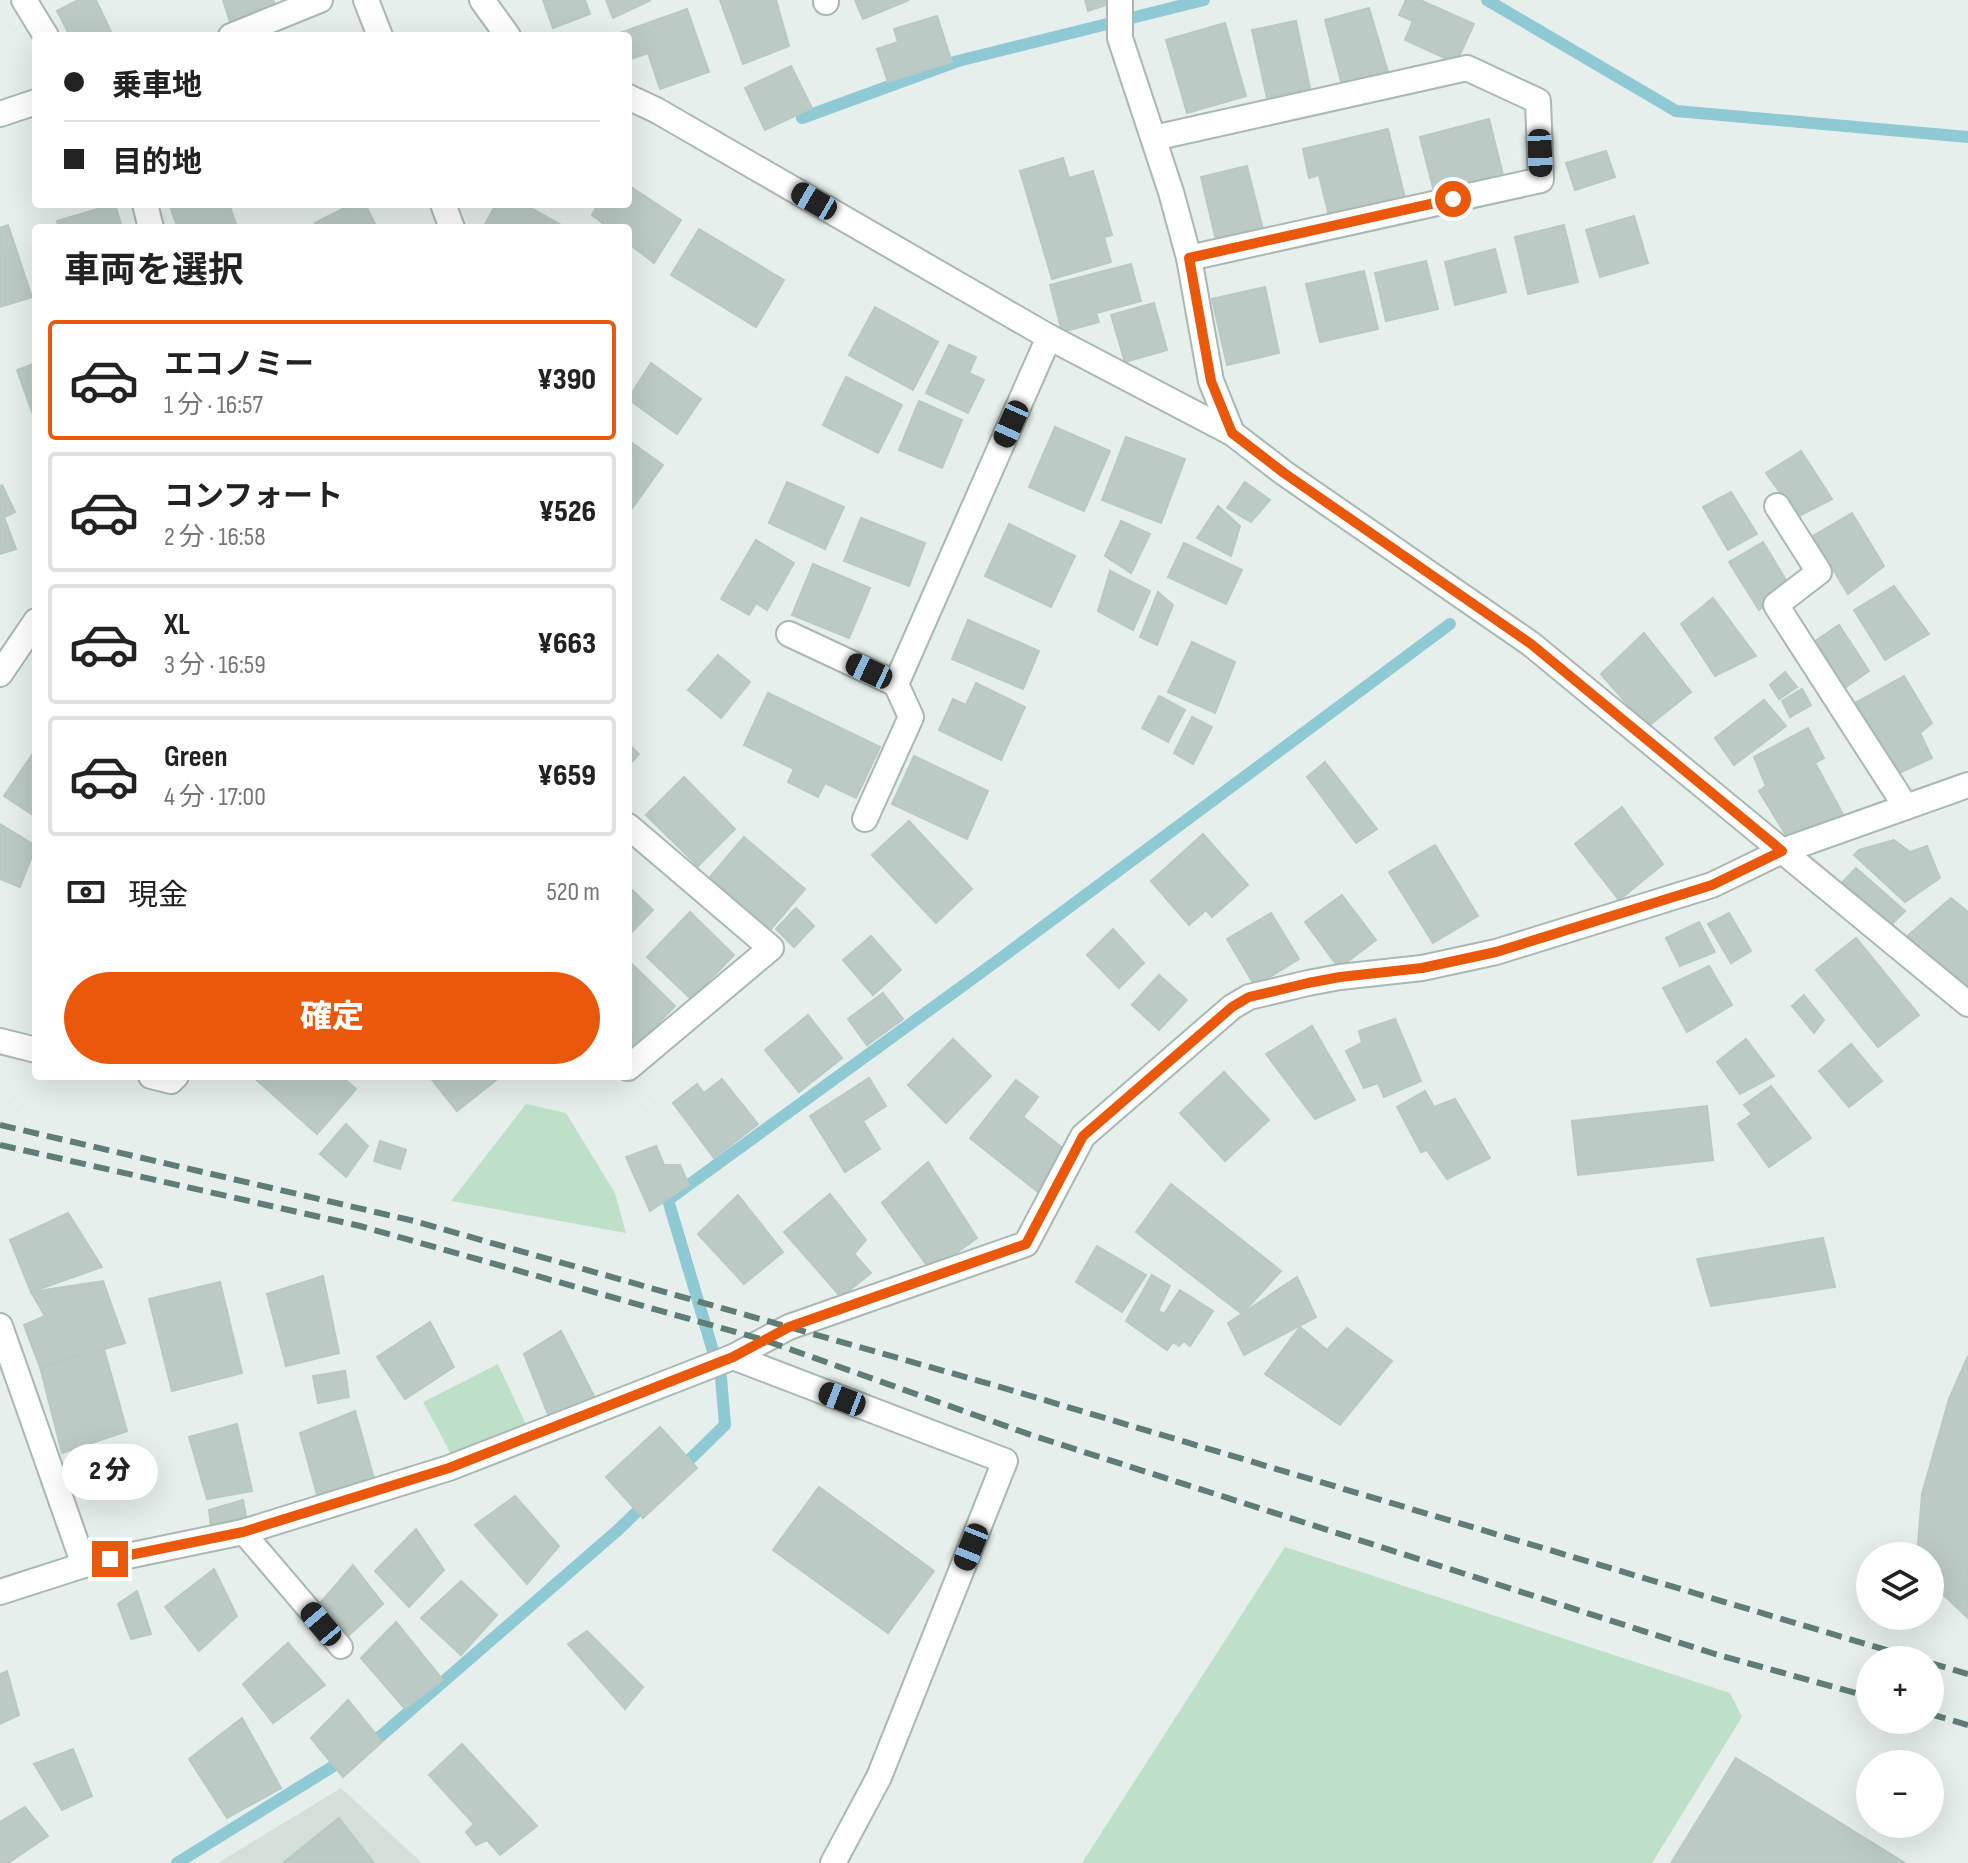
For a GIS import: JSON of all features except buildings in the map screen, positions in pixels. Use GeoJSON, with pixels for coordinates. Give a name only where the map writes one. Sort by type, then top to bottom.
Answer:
{"type":"FeatureCollection","features":[{"type":"Feature","properties":{"kind":"street"},"geometry":{"type":"LineString","coordinates":[[24,0],[44,32]]}},
{"type":"Feature","properties":{"kind":"street"},"geometry":{"type":"LineString","coordinates":[[241,32],[320,0]]}},
{"type":"Feature","properties":{"kind":"street"},"geometry":{"type":"LineString","coordinates":[[366,0],[378,32]]}},
{"type":"Feature","properties":{"kind":"street"},"geometry":{"type":"LineString","coordinates":[[482,0],[505,32]]}},
{"type":"Feature","properties":{"kind":"street"},"geometry":{"type":"LineString","coordinates":[[1120,0],[1120,38],[1154,138],[1189,258],[1211,381],[1232,433]]}},
{"type":"Feature","properties":{"kind":"street"},"geometry":{"type":"LineString","coordinates":[[1154,138],[1467,68],[1538,101],[1541,180],[1189,258]]}},
{"type":"Feature","properties":{"kind":"street"},"geometry":{"type":"LineString","coordinates":[[632,99],[1049,337],[1232,433],[1284,473],[1531,644],[1968,1004]]}},
{"type":"Feature","properties":{"kind":"street"},"geometry":{"type":"LineString","coordinates":[[0,114],[32,103]]}},
{"type":"Feature","properties":{"kind":"street"},"geometry":{"type":"LineString","coordinates":[[896,684],[1049,337]]}},
{"type":"Feature","properties":{"kind":"street"},"geometry":{"type":"LineString","coordinates":[[1777,506],[1819,572],[1776,605],[1906,807]]}},
{"type":"Feature","properties":{"kind":"street"},"geometry":{"type":"LineString","coordinates":[[0,674],[32,627]]}},
{"type":"Feature","properties":{"kind":"street"},"geometry":{"type":"LineString","coordinates":[[789,634],[896,684],[911,717],[865,819]]}},
{"type":"Feature","properties":{"kind":"street"},"geometry":{"type":"LineString","coordinates":[[0,1592],[84,1565],[243,1532],[449,1468],[733,1357],[789,1327],[1026,1244],[1083,1136],[1232,1007],[1249,997],[1340,977],[1422,968],[1496,952],[1712,885],[1782,851],[1968,785]]}},
{"type":"Feature","properties":{"kind":"street"},"geometry":{"type":"LineString","coordinates":[[632,829],[771,948],[632,1065]]}},
{"type":"Feature","properties":{"kind":"street"},"geometry":{"type":"LineString","coordinates":[[0,1041],[32,1049]]}},
{"type":"Feature","properties":{"kind":"street"},"geometry":{"type":"LineString","coordinates":[[0,1326],[84,1565]]}},
{"type":"Feature","properties":{"kind":"street"},"geometry":{"type":"LineString","coordinates":[[733,1357],[1005,1461],[879,1777],[833,1863]]}},
{"type":"Feature","properties":{"kind":"lane"},"geometry":{"type":"LineString","coordinates":[[243,1532],[341,1647]]}},
{"type":"Feature","properties":{"kind":"shaded area"},"geometry":{"type":"Polygon","coordinates":[[[341,1788],[422,1863],[218,1863],[341,1788]]]}},
{"type":"Feature","properties":{"kind":"green space"},"geometry":{"type":"Polygon","coordinates":[[[526,1104],[566,1113],[615,1193],[626,1233],[451,1201],[526,1104]]]}},
{"type":"Feature","properties":{"kind":"green space"},"geometry":{"type":"Polygon","coordinates":[[[498,1364],[529,1431],[451,1454],[423,1402],[498,1364]]]}},
{"type":"Feature","properties":{"kind":"green space"},"geometry":{"type":"Polygon","coordinates":[[[1285,1547],[1730,1693],[1742,1717],[1652,1863],[1082,1863],[1285,1547]]]}},
{"type":"Feature","properties":{"kind":"waterway"},"geometry":{"type":"LineString","coordinates":[[802,118],[958,61],[1204,0]]}},
{"type":"Feature","properties":{"kind":"waterway"},"geometry":{"type":"LineString","coordinates":[[1487,0],[1676,111],[1968,137]]}},
{"type":"Feature","properties":{"kind":"waterway"},"geometry":{"type":"LineString","coordinates":[[679,1470],[725,1425],[721,1378],[668,1200],[1001,958],[1450,624]]}},
{"type":"Feature","properties":{"kind":"waterway"},"geometry":{"type":"LineString","coordinates":[[367,1745],[649,1500]]}},
{"type":"Feature","properties":{"kind":"waterway"},"geometry":{"type":"LineString","coordinates":[[177,1863],[348,1757]]}},
{"type":"Feature","properties":{"kind":"railway"},"geometry":{"type":"LineString","coordinates":[[0,1125],[414,1221],[997,1386],[1873,1646]]}},
{"type":"Feature","properties":{"kind":"railway"},"geometry":{"type":"LineString","coordinates":[[0,1145],[360,1226],[764,1340],[1031,1435],[1715,1654],[1856,1693]]}},
{"type":"Feature","properties":{"kind":"railway"},"geometry":{"type":"LineString","coordinates":[[1944,1667],[1968,1674]]}},
{"type":"Feature","properties":{"kind":"railway"},"geometry":{"type":"LineString","coordinates":[[1944,1718],[1968,1725]]}},
{"type":"Feature","properties":{"kind":"route"},"geometry":{"type":"LineString","coordinates":[[110,1559],[243,1532],[449,1468],[733,1357],[789,1327],[1026,1244],[1083,1136],[1232,1007],[1249,997],[1340,977],[1422,968],[1496,952],[1712,885],[1782,851],[1531,644],[1284,473],[1232,433],[1211,381],[1189,258],[1453,199]]}}]}
